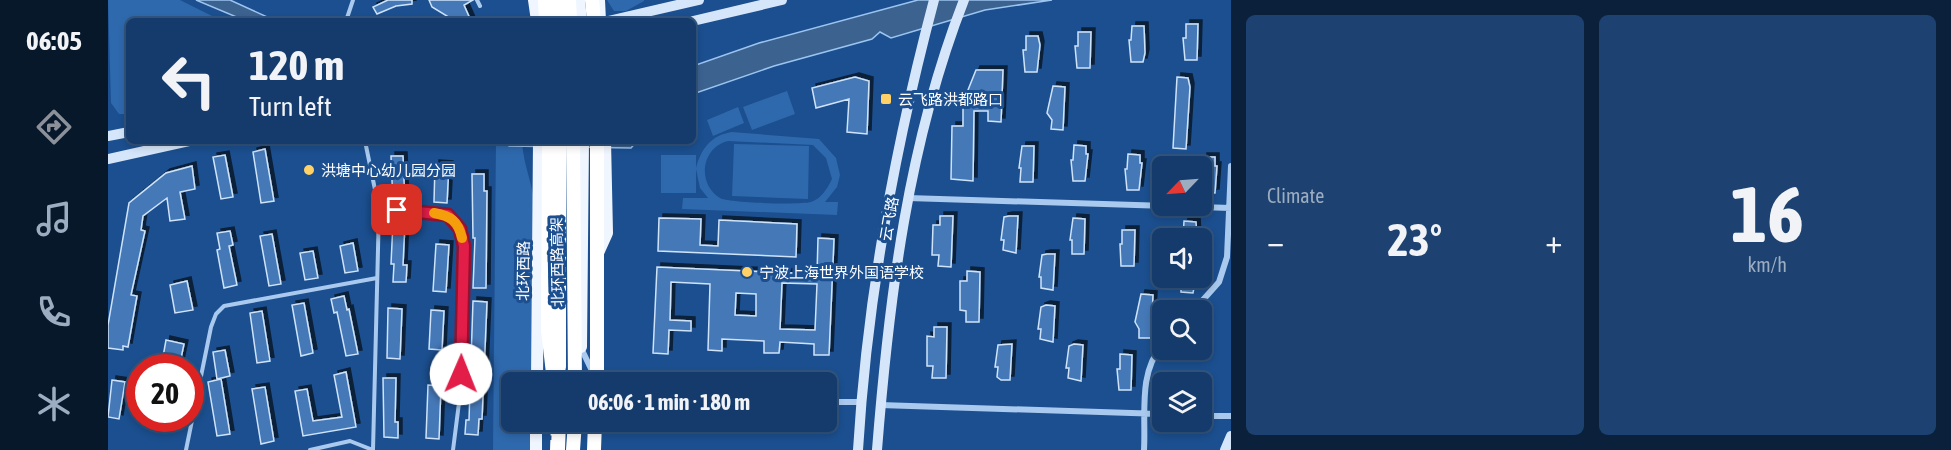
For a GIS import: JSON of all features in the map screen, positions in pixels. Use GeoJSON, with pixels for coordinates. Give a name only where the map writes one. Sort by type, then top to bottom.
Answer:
{"type":"FeatureCollection","features":[{"type":"Feature","properties":{"kind":"highway"},"geometry":{"type":"LineString","coordinates":[[545,0],[546,18]]}},
{"type":"Feature","properties":{"kind":"highway"},"geometry":{"type":"LineString","coordinates":[[558,0],[559,18]]}},
{"type":"Feature","properties":{"kind":"highway"},"geometry":{"type":"LineString","coordinates":[[569,0],[570,18]]}},
{"type":"Feature","properties":{"kind":"highway"},"geometry":{"type":"LineString","coordinates":[[592,0],[594,18]]}},
{"type":"Feature","properties":{"kind":"highway"},"geometry":{"type":"LineString","coordinates":[[549,144],[548,330],[553,372]]}},
{"type":"Feature","properties":{"kind":"highway","name":"北环西路高架"},"geometry":{"type":"LineString","coordinates":[[559,144],[559,372]]}},
{"type":"Feature","properties":{"kind":"highway","name":"北环西路高架"},"geometry":{"type":"LineString","coordinates":[[573,144],[577,372]]}},
{"type":"Feature","properties":{"kind":"highway"},"geometry":{"type":"LineString","coordinates":[[597,144],[598,372]]}},
{"type":"Feature","properties":{"kind":"highway"},"geometry":{"type":"LineString","coordinates":[[558,450],[559,432]]}},
{"type":"Feature","properties":{"kind":"highway"},"geometry":{"type":"LineString","coordinates":[[574,450],[577,432]]}},
{"type":"Feature","properties":{"kind":"highway"},"geometry":{"type":"LineString","coordinates":[[594,450],[595,432]]}},
{"type":"Feature","properties":{"kind":"main road"},"geometry":{"type":"LineString","coordinates":[[534,0],[537,18]]}},
{"type":"Feature","properties":{"kind":"main road"},"geometry":{"type":"LineString","coordinates":[[579,0],[580,18]]}},
{"type":"Feature","properties":{"kind":"main road"},"geometry":{"type":"LineString","coordinates":[[599,0],[600,18]]}},
{"type":"Feature","properties":{"kind":"main road"},"geometry":{"type":"LineString","coordinates":[[621,18],[699,0]]}},
{"type":"Feature","properties":{"kind":"main road"},"geometry":{"type":"LineString","coordinates":[[696,20],[782,0]]}},
{"type":"Feature","properties":{"kind":"main road","name":"云飞路"},"geometry":{"type":"LineString","coordinates":[[858,450],[861,402],[874,292],[899,139],[934,0]]}},
{"type":"Feature","properties":{"kind":"main road","name":"云飞路"},"geometry":{"type":"LineString","coordinates":[[877,450],[892,289],[908,198],[929,108],[952,30],[964,0]]}},
{"type":"Feature","properties":{"kind":"main road"},"geometry":{"type":"LineString","coordinates":[[108,136],[126,133]]}},
{"type":"Feature","properties":{"kind":"main road"},"geometry":{"type":"LineString","coordinates":[[108,159],[176,144]]}},
{"type":"Feature","properties":{"kind":"main road","name":"北环西路"},"geometry":{"type":"LineString","coordinates":[[537,372],[539,144]]}},
{"type":"Feature","properties":{"kind":"main road"},"geometry":{"type":"LineString","coordinates":[[578,372],[583,284],[583,144]]}},
{"type":"Feature","properties":{"kind":"main road"},"geometry":{"type":"LineString","coordinates":[[583,284],[607,233],[605,144]]}},
{"type":"Feature","properties":{"kind":"main road"},"geometry":{"type":"LineString","coordinates":[[536,450],[537,432]]}},
{"type":"Feature","properties":{"kind":"main road"},"geometry":{"type":"LineString","coordinates":[[1225,450],[1231,436]]}},
{"type":"Feature","properties":{"kind":"street"},"geometry":{"type":"LineString","coordinates":[[1203,300],[1219,282],[1224,268],[1228,248],[1231,166]]}},
{"type":"Feature","properties":{"kind":"street"},"geometry":{"type":"LineString","coordinates":[[908,198],[1230,208]]}},
{"type":"Feature","properties":{"kind":"street"},"geometry":{"type":"LineString","coordinates":[[581,348],[591,372]]}},
{"type":"Feature","properties":{"kind":"street"},"geometry":{"type":"LineString","coordinates":[[1144,450],[1146,375],[1152,358]]}},
{"type":"Feature","properties":{"kind":"street"},"geometry":{"type":"LineString","coordinates":[[837,402],[861,402]]}},
{"type":"Feature","properties":{"kind":"street"},"geometry":{"type":"LineString","coordinates":[[880,405],[1152,414]]}},
{"type":"Feature","properties":{"kind":"street"},"geometry":{"type":"LineString","coordinates":[[1212,416],[1231,416]]}},
{"type":"Feature","properties":{"kind":"lane"},"geometry":{"type":"LineString","coordinates":[[347,18],[353,0]]}},
{"type":"Feature","properties":{"kind":"lane"},"geometry":{"type":"LineString","coordinates":[[477,0],[480,6]]}},
{"type":"Feature","properties":{"kind":"lane"},"geometry":{"type":"LineString","coordinates":[[310,450],[350,441],[373,450],[379,209],[366,144]]}},
{"type":"Feature","properties":{"kind":"lane"},"geometry":{"type":"LineString","coordinates":[[379,209],[448,215],[460,229],[464,246],[460,395],[453,450]]}},
{"type":"Feature","properties":{"kind":"lane"},"geometry":{"type":"LineString","coordinates":[[186,450],[211,327],[216,314],[224,306],[377,278]]}},
{"type":"Feature","properties":{"kind":"shaded area"},"geometry":{"type":"Polygon","coordinates":[[[108,0],[180,0],[216,18],[126,18],[126,114],[119,114],[111,103],[108,0]]]}},
{"type":"Feature","properties":{"kind":"shaded area"},"geometry":{"type":"Polygon","coordinates":[[[196,0],[230,0],[269,18],[239,18],[196,0]]]}},
{"type":"Feature","properties":{"kind":"shaded area"},"geometry":{"type":"Polygon","coordinates":[[[607,0],[644,1],[626,11],[614,11],[607,0]]]}},
{"type":"Feature","properties":{"kind":"shaded area"},"geometry":{"type":"Polygon","coordinates":[[[918,0],[1052,0],[985,10],[891,38],[880,32],[872,39],[774,66],[696,93],[696,65],[759,43],[918,0]]]}},
{"type":"Feature","properties":{"kind":"shaded area"},"geometry":{"type":"Polygon","coordinates":[[[787,91],[795,114],[752,130],[743,107],[787,91]]]}},
{"type":"Feature","properties":{"kind":"shaded area"},"geometry":{"type":"Polygon","coordinates":[[[738,107],[744,123],[713,136],[707,120],[738,107]]]}},
{"type":"Feature","properties":{"kind":"shaded area"},"geometry":{"type":"Polygon","coordinates":[[[732,132],[819,139],[836,158],[840,175],[837,187],[825,202],[838,202],[837,215],[682,209],[683,198],[708,198],[700,188],[696,169],[696,193],[661,193],[661,155],[696,155],[696,168],[708,144],[718,136],[732,132]],[[728,141],[712,150],[708,158],[705,166],[707,184],[720,198],[726,200],[765,203],[811,202],[821,196],[832,179],[826,158],[813,145],[728,141]]]}},
{"type":"Feature","properties":{"kind":"shaded area"},"geometry":{"type":"Polygon","coordinates":[[[496,144],[522,144],[534,204],[536,255],[533,372],[501,372],[501,432],[531,432],[530,450],[493,450],[496,144]]]}},
{"type":"Feature","properties":{"kind":"shaded area"},"geometry":{"type":"Polygon","coordinates":[[[508,144],[634,144],[631,148],[509,146],[508,144]]]}},
{"type":"Feature","properties":{"kind":"shaded area"},"geometry":{"type":"Polygon","coordinates":[[[734,144],[809,146],[808,199],[732,196],[734,144]]]}},
{"type":"Feature","properties":{"kind":"building"},"geometry":{"type":"Polygon","coordinates":[[[388,0],[412,0],[412,4],[396,6],[377,14],[373,7],[388,0]]]}},
{"type":"Feature","properties":{"kind":"building"},"geometry":{"type":"Polygon","coordinates":[[[429,0],[473,0],[464,5],[470,18],[450,18],[432,7],[429,0]]]}},
{"type":"Feature","properties":{"kind":"building"},"geometry":{"type":"Polygon","coordinates":[[[1186,24],[1198,24],[1197,60],[1185,60],[1183,38],[1186,38],[1186,24]]]}},
{"type":"Feature","properties":{"kind":"building"},"geometry":{"type":"Polygon","coordinates":[[[1132,26],[1144,26],[1143,62],[1131,62],[1129,40],[1131,40],[1132,26]]]}},
{"type":"Feature","properties":{"kind":"building"},"geometry":{"type":"Polygon","coordinates":[[[1078,32],[1091,32],[1090,68],[1077,68],[1075,46],[1078,46],[1078,32]]]}},
{"type":"Feature","properties":{"kind":"building"},"geometry":{"type":"Polygon","coordinates":[[[1026,36],[1038,36],[1040,45],[1037,72],[1025,72],[1023,50],[1026,50],[1026,36]]]}},
{"type":"Feature","properties":{"kind":"building"},"geometry":{"type":"Polygon","coordinates":[[[976,70],[1003,70],[1001,122],[988,121],[988,111],[974,111],[973,181],[951,179],[952,126],[963,126],[963,99],[967,99],[976,70]]]}},
{"type":"Feature","properties":{"kind":"building"},"geometry":{"type":"Polygon","coordinates":[[[855,77],[869,81],[867,134],[847,132],[849,99],[816,108],[812,88],[855,77]]]}},
{"type":"Feature","properties":{"kind":"building"},"geometry":{"type":"Polygon","coordinates":[[[1177,77],[1188,78],[1190,87],[1186,149],[1173,148],[1177,77]]]}},
{"type":"Feature","properties":{"kind":"building"},"geometry":{"type":"Polygon","coordinates":[[[1053,86],[1065,87],[1063,130],[1051,129],[1052,120],[1047,113],[1053,86]]]}},
{"type":"Feature","properties":{"kind":"building"},"geometry":{"type":"Polygon","coordinates":[[[1074,145],[1086,146],[1086,154],[1088,154],[1085,181],[1073,181],[1071,160],[1073,160],[1074,145]]]}},
{"type":"Feature","properties":{"kind":"building"},"geometry":{"type":"Polygon","coordinates":[[[1022,146],[1034,146],[1033,182],[1020,182],[1022,146]]]}},
{"type":"Feature","properties":{"kind":"building"},"geometry":{"type":"Polygon","coordinates":[[[265,149],[274,201],[261,203],[253,152],[265,149]]]}},
{"type":"Feature","properties":{"kind":"building"},"geometry":{"type":"Polygon","coordinates":[[[1128,154],[1140,155],[1140,163],[1142,163],[1139,190],[1127,190],[1125,169],[1127,169],[1128,154]]]}},
{"type":"Feature","properties":{"kind":"building"},"geometry":{"type":"Polygon","coordinates":[[[225,155],[233,197],[221,199],[213,157],[225,155]]]}},
{"type":"Feature","properties":{"kind":"building"},"geometry":{"type":"Polygon","coordinates":[[[391,156],[403,156],[405,204],[393,204],[391,156]]]}},
{"type":"Feature","properties":{"kind":"building"},"geometry":{"type":"Polygon","coordinates":[[[1212,157],[1215,157],[1215,166],[1217,166],[1215,193],[1212,193],[1212,157]]]}},
{"type":"Feature","properties":{"kind":"building"},"geometry":{"type":"Polygon","coordinates":[[[435,164],[449,165],[447,203],[434,202],[435,164]]]}},
{"type":"Feature","properties":{"kind":"building"},"geometry":{"type":"Polygon","coordinates":[[[192,166],[195,189],[180,192],[185,219],[170,221],[167,198],[143,216],[141,230],[145,231],[131,295],[137,296],[128,347],[123,346],[123,350],[108,348],[108,325],[129,203],[166,173],[192,166]]]}},
{"type":"Feature","properties":{"kind":"building"},"geometry":{"type":"Polygon","coordinates":[[[472,174],[484,174],[484,191],[487,191],[486,288],[473,288],[475,238],[473,238],[472,174]]]}},
{"type":"Feature","properties":{"kind":"building"},"geometry":{"type":"Polygon","coordinates":[[[940,216],[953,216],[951,267],[938,266],[939,255],[932,255],[933,225],[940,225],[940,216]]]}},
{"type":"Feature","properties":{"kind":"building"},"geometry":{"type":"Polygon","coordinates":[[[1018,216],[1016,253],[1003,250],[1004,240],[1001,240],[1004,217],[1018,216]]]}},
{"type":"Feature","properties":{"kind":"building"},"geometry":{"type":"Polygon","coordinates":[[[659,218],[701,219],[700,245],[718,246],[719,220],[797,224],[796,257],[658,251],[659,218]]]}},
{"type":"Feature","properties":{"kind":"building"},"geometry":{"type":"Polygon","coordinates":[[[1073,218],[1085,219],[1084,254],[1072,254],[1072,240],[1070,240],[1073,218]]]}},
{"type":"Feature","properties":{"kind":"building"},"geometry":{"type":"Polygon","coordinates":[[[1184,221],[1196,222],[1196,228],[1184,228],[1184,221]]]}},
{"type":"Feature","properties":{"kind":"building"},"geometry":{"type":"Polygon","coordinates":[[[393,222],[405,223],[403,265],[407,265],[406,282],[393,282],[394,264],[391,264],[393,222]]]}},
{"type":"Feature","properties":{"kind":"building"},"geometry":{"type":"Polygon","coordinates":[[[1122,230],[1135,230],[1134,266],[1121,266],[1122,230]]]}},
{"type":"Feature","properties":{"kind":"building"},"geometry":{"type":"Polygon","coordinates":[[[230,231],[233,245],[229,246],[237,285],[224,288],[217,250],[220,249],[217,233],[230,231]]]}},
{"type":"Feature","properties":{"kind":"building"},"geometry":{"type":"Polygon","coordinates":[[[272,234],[281,284],[269,286],[260,236],[272,234]]]}},
{"type":"Feature","properties":{"kind":"building"},"geometry":{"type":"Polygon","coordinates":[[[818,238],[834,239],[829,355],[814,355],[814,344],[780,342],[779,353],[764,353],[764,341],[722,339],[722,351],[708,350],[710,284],[671,282],[670,320],[691,321],[691,331],[669,330],[668,354],[653,353],[657,267],[817,274],[818,238]],[[782,283],[780,329],[815,330],[817,284],[782,283]],[[736,293],[735,315],[756,316],[756,294],[736,293]]]}},
{"type":"Feature","properties":{"kind":"building"},"geometry":{"type":"Polygon","coordinates":[[[353,243],[358,271],[345,273],[340,246],[353,243]]]}},
{"type":"Feature","properties":{"kind":"building"},"geometry":{"type":"Polygon","coordinates":[[[436,244],[449,245],[446,292],[433,291],[436,244]]]}},
{"type":"Feature","properties":{"kind":"building"},"geometry":{"type":"Polygon","coordinates":[[[313,251],[318,278],[305,280],[300,253],[313,251]]]}},
{"type":"Feature","properties":{"kind":"building"},"geometry":{"type":"Polygon","coordinates":[[[1055,254],[1053,290],[1041,288],[1041,277],[1039,277],[1042,255],[1055,254]]]}},
{"type":"Feature","properties":{"kind":"building"},"geometry":{"type":"Polygon","coordinates":[[[967,271],[980,272],[979,322],[966,322],[966,311],[960,310],[960,281],[967,281],[967,271]]]}},
{"type":"Feature","properties":{"kind":"building"},"geometry":{"type":"Polygon","coordinates":[[[187,281],[193,310],[175,313],[170,285],[187,281]]]}},
{"type":"Feature","properties":{"kind":"building"},"geometry":{"type":"Polygon","coordinates":[[[1181,288],[1194,288],[1193,293],[1181,292],[1181,288]]]}},
{"type":"Feature","properties":{"kind":"building"},"geometry":{"type":"Polygon","coordinates":[[[1141,294],[1153,295],[1151,338],[1139,338],[1139,329],[1135,322],[1141,294]]]}},
{"type":"Feature","properties":{"kind":"building"},"geometry":{"type":"Polygon","coordinates":[[[344,296],[347,310],[349,309],[358,354],[346,356],[337,312],[334,313],[331,299],[344,296]]]}},
{"type":"Feature","properties":{"kind":"building"},"geometry":{"type":"Polygon","coordinates":[[[473,301],[487,302],[482,419],[479,419],[478,435],[465,434],[466,420],[469,420],[473,301]]]}},
{"type":"Feature","properties":{"kind":"building"},"geometry":{"type":"Polygon","coordinates":[[[304,303],[313,353],[301,356],[292,305],[304,303]]]}},
{"type":"Feature","properties":{"kind":"building"},"geometry":{"type":"Polygon","coordinates":[[[1055,306],[1053,342],[1040,339],[1041,329],[1038,329],[1041,307],[1055,306]]]}},
{"type":"Feature","properties":{"kind":"building"},"geometry":{"type":"Polygon","coordinates":[[[388,308],[402,309],[400,359],[387,358],[388,308]]]}},
{"type":"Feature","properties":{"kind":"building"},"geometry":{"type":"Polygon","coordinates":[[[431,310],[444,311],[442,350],[429,349],[431,310]]]}},
{"type":"Feature","properties":{"kind":"building"},"geometry":{"type":"Polygon","coordinates":[[[262,311],[270,361],[257,363],[250,313],[262,311]]]}},
{"type":"Feature","properties":{"kind":"building"},"geometry":{"type":"Polygon","coordinates":[[[934,327],[947,327],[946,378],[932,378],[933,366],[927,366],[927,336],[934,337],[934,327]]]}},
{"type":"Feature","properties":{"kind":"building"},"geometry":{"type":"Polygon","coordinates":[[[166,340],[184,344],[182,354],[164,354],[166,340]]]}},
{"type":"Feature","properties":{"kind":"building"},"geometry":{"type":"Polygon","coordinates":[[[1012,344],[1010,380],[1001,380],[997,377],[998,367],[995,367],[998,345],[1012,344]]]}},
{"type":"Feature","properties":{"kind":"building"},"geometry":{"type":"Polygon","coordinates":[[[1083,345],[1081,381],[1068,378],[1069,368],[1066,368],[1069,346],[1083,345]]]}},
{"type":"Feature","properties":{"kind":"building"},"geometry":{"type":"Polygon","coordinates":[[[225,350],[230,376],[217,379],[213,352],[225,350]]]}},
{"type":"Feature","properties":{"kind":"building"},"geometry":{"type":"Polygon","coordinates":[[[1120,354],[1132,355],[1131,390],[1119,390],[1117,369],[1120,369],[1120,354]]]}},
{"type":"Feature","properties":{"kind":"building"},"geometry":{"type":"Polygon","coordinates":[[[346,372],[356,427],[303,436],[295,391],[307,389],[313,421],[342,417],[334,375],[346,372]]]}},
{"type":"Feature","properties":{"kind":"building"},"geometry":{"type":"Polygon","coordinates":[[[383,378],[396,378],[395,422],[398,422],[398,438],[384,437],[383,378]]]}},
{"type":"Feature","properties":{"kind":"building"},"geometry":{"type":"Polygon","coordinates":[[[221,379],[230,434],[217,436],[208,382],[221,379]]]}},
{"type":"Feature","properties":{"kind":"building"},"geometry":{"type":"Polygon","coordinates":[[[112,380],[125,382],[119,419],[108,417],[112,380]]]}},
{"type":"Feature","properties":{"kind":"building"},"geometry":{"type":"Polygon","coordinates":[[[428,385],[441,386],[439,439],[426,438],[428,385]]]}},
{"type":"Feature","properties":{"kind":"building"},"geometry":{"type":"Polygon","coordinates":[[[265,387],[274,441],[261,444],[252,389],[265,387]]]}},
{"type":"Feature","properties":{"kind":"railway"},"geometry":{"type":"LineString","coordinates":[[548,0],[549,18]]}},
{"type":"Feature","properties":{"kind":"railway"},"geometry":{"type":"LineString","coordinates":[[560,0],[560,18]]}},
{"type":"Feature","properties":{"kind":"railway"},"geometry":{"type":"LineString","coordinates":[[551,144],[552,372]]}},
{"type":"Feature","properties":{"kind":"railway"},"geometry":{"type":"LineString","coordinates":[[562,144],[563,372]]}},
{"type":"Feature","properties":{"kind":"railway"},"geometry":{"type":"LineString","coordinates":[[551,450],[552,432]]}},
{"type":"Feature","properties":{"kind":"railway"},"geometry":{"type":"LineString","coordinates":[[562,432],[562,450]]}},
{"type":"Feature","properties":{"kind":"slow traffic"},"geometry":{"type":"LineString","coordinates":[[434,213],[448,215],[456,221],[462,238]]}},
{"type":"Feature","properties":{"kind":"place","name":"云飞路洪都路口"},"geometry":{"type":"Point","coordinates":[886,99]}},
{"type":"Feature","properties":{"kind":"place","name":"洪塘中心幼儿园分园"},"geometry":{"type":"Point","coordinates":[309,170]}},
{"type":"Feature","properties":{"kind":"place","name":"宁波上海世界外国语学校"},"geometry":{"type":"Point","coordinates":[747,272]}},
{"type":"Feature","properties":{"kind":"route"},"geometry":{"type":"LineString","coordinates":[[397,210],[448,215],[456,221],[460,229],[464,246],[461,374]]}}]}
